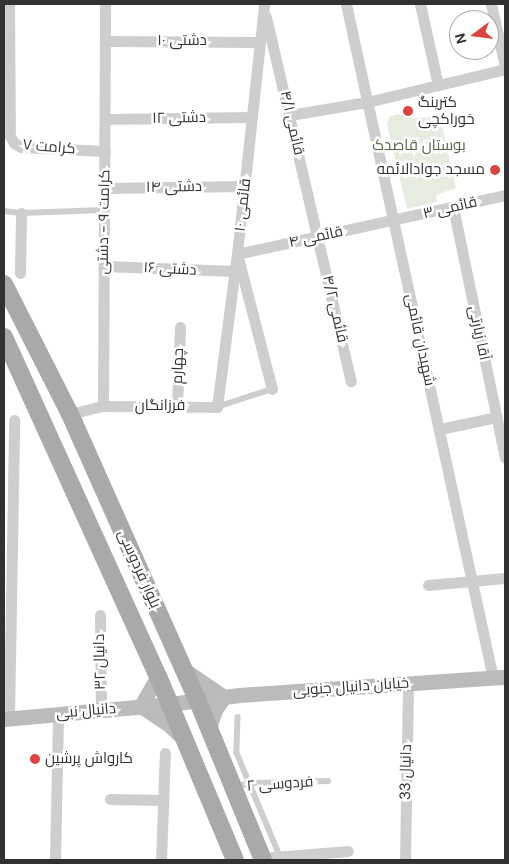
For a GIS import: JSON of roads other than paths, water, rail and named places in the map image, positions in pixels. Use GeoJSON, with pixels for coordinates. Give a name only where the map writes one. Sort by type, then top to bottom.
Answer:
{"type":"FeatureCollection","features":[{"type":"Feature","properties":{"kind":"main road","name":"بلوار فردوسی"},"geometry":{"type":"LineString","coordinates":[[4,284],[70,414],[184,669],[262,859]]}},
{"type":"Feature","properties":{"kind":"main road","name":"بلوار فردوسی"},"geometry":{"type":"LineString","coordinates":[[4,337],[158,676],[235,860]]}},
{"type":"Feature","properties":{"kind":"main road"},"geometry":{"type":"LineString","coordinates":[[184,669],[224,697],[215,710],[208,729]]}},
{"type":"Feature","properties":{"kind":"main road"},"geometry":{"type":"LineString","coordinates":[[158,676],[141,706],[169,725],[183,738]]}},
{"type":"Feature","properties":{"kind":"main road","name":"خیابان دانیال جنوبی"},"geometry":{"type":"LineString","coordinates":[[169,704],[224,697],[499,677]]}},
{"type":"Feature","properties":{"kind":"main road","name":"دانیال نبی"},"geometry":{"type":"LineString","coordinates":[[6,718],[169,704]]}},
{"type":"Feature","properties":{"kind":"main road"},"geometry":{"type":"LineString","coordinates":[[218,823],[242,812]]}},
{"type":"Feature","properties":{"kind":"street","name":"کرامت ۷"},"geometry":{"type":"LineString","coordinates":[[9,4],[10,136],[14,143],[21,147],[105,152]]}},
{"type":"Feature","properties":{"kind":"street","name":"کرامت ۹ - دشتی"},"geometry":{"type":"LineString","coordinates":[[103,406],[106,119],[105,4]]}},
{"type":"Feature","properties":{"kind":"street","name":"شهیدان قائمی"},"geometry":{"type":"LineString","coordinates":[[346,4],[472,582],[499,677]]}},
{"type":"Feature","properties":{"kind":"street"},"geometry":{"type":"LineString","coordinates":[[420,4],[438,85]]}},
{"type":"Feature","properties":{"kind":"street"},"geometry":{"type":"LineString","coordinates":[[290,115],[367,102],[505,67],[491,4]]}},
{"type":"Feature","properties":{"kind":"street","name":"قائمی ۱۰"},"geometry":{"type":"LineString","coordinates":[[217,407],[238,254],[264,6]]}},
{"type":"Feature","properties":{"kind":"street","name":"قائمی ۴/۱"},"geometry":{"type":"LineString","coordinates":[[264,6],[318,237]]}},
{"type":"Feature","properties":{"kind":"street","name":"دشتی ۱۰"},"geometry":{"type":"LineString","coordinates":[[105,40],[260,42]]}},
{"type":"Feature","properties":{"kind":"street","name":"دشتی ۱۲"},"geometry":{"type":"LineString","coordinates":[[106,119],[252,117]]}},
{"type":"Feature","properties":{"kind":"street","name":"دشتی ۱۴"},"geometry":{"type":"LineString","coordinates":[[104,188],[245,186]]}},
{"type":"Feature","properties":{"kind":"street","name":"قائمی ۳"},"geometry":{"type":"LineString","coordinates":[[394,220],[505,195]]}},
{"type":"Feature","properties":{"kind":"street","name":"آقا زیارتی"},"geometry":{"type":"LineString","coordinates":[[453,207],[505,458]]}},
{"type":"Feature","properties":{"kind":"street"},"geometry":{"type":"LineString","coordinates":[[20,273],[21,213]]}},
{"type":"Feature","properties":{"kind":"street","name":"قائمی ۴"},"geometry":{"type":"LineString","coordinates":[[238,254],[394,220]]}},
{"type":"Feature","properties":{"kind":"street","name":"قائمی ۴/۲"},"geometry":{"type":"LineString","coordinates":[[318,237],[351,381]]}},
{"type":"Feature","properties":{"kind":"street"},"geometry":{"type":"LineString","coordinates":[[238,254],[272,389]]}},
{"type":"Feature","properties":{"kind":"street","name":"دشتی ۱۶"},"geometry":{"type":"LineString","coordinates":[[104,266],[235,272]]}},
{"type":"Feature","properties":{"kind":"street","name":"چهارم"},"geometry":{"type":"LineString","coordinates":[[177,406],[180,326]]}},
{"type":"Feature","properties":{"kind":"street"},"geometry":{"type":"LineString","coordinates":[[70,414],[103,406]]}},
{"type":"Feature","properties":{"kind":"street","name":"فرزانگان"},"geometry":{"type":"LineString","coordinates":[[103,406],[217,407]]}},
{"type":"Feature","properties":{"kind":"street"},"geometry":{"type":"LineString","coordinates":[[440,429],[496,417]]}},
{"type":"Feature","properties":{"kind":"street"},"geometry":{"type":"LineString","coordinates":[[6,718],[14,420]]}},
{"type":"Feature","properties":{"kind":"street"},"geometry":{"type":"LineString","coordinates":[[428,585],[505,578]]}},
{"type":"Feature","properties":{"kind":"street","name":"دانیال ۳۲"},"geometry":{"type":"LineString","coordinates":[[100,615],[101,709]]}},
{"type":"Feature","properties":{"kind":"street","name":"دانیال 33"},"geometry":{"type":"LineString","coordinates":[[405,860],[408,683]]}},
{"type":"Feature","properties":{"kind":"street"},"geometry":{"type":"LineString","coordinates":[[55,860],[58,713]]}},
{"type":"Feature","properties":{"kind":"street"},"geometry":{"type":"LineString","coordinates":[[161,860],[165,754]]}},
{"type":"Feature","properties":{"kind":"street"},"geometry":{"type":"LineString","coordinates":[[110,799],[163,800]]}},
{"type":"Feature","properties":{"kind":"street"},"geometry":{"type":"LineString","coordinates":[[262,859],[348,851]]}},
{"type":"Feature","properties":{"kind":"lane"},"geometry":{"type":"LineString","coordinates":[[4,211],[21,213],[104,210]]}},
{"type":"Feature","properties":{"kind":"lane"},"geometry":{"type":"LineString","coordinates":[[217,407],[272,389]]}},
{"type":"Feature","properties":{"kind":"lane"},"geometry":{"type":"LineString","coordinates":[[238,717],[237,753],[281,858]]}},
{"type":"Feature","properties":{"kind":"lane","name":"فردوسی ۲"},"geometry":{"type":"LineString","coordinates":[[232,789],[250,783],[328,781]]}},
{"type":"Feature","properties":{"kind":"place","name":"کترینگ خوراکچی"},"geometry":{"type":"Point","coordinates":[408,111]}},
{"type":"Feature","properties":{"kind":"place","name":"مسجد جوادالائمه"},"geometry":{"type":"Point","coordinates":[495,170]}},
{"type":"Feature","properties":{"kind":"place","name":"کارواش پرشین"},"geometry":{"type":"Point","coordinates":[35,759]}},
{"type":"Feature","properties":{"kind":"park label","name":"بوستان قاصدک"},"geometry":{"type":"Point","coordinates":[419,146]}}]}
